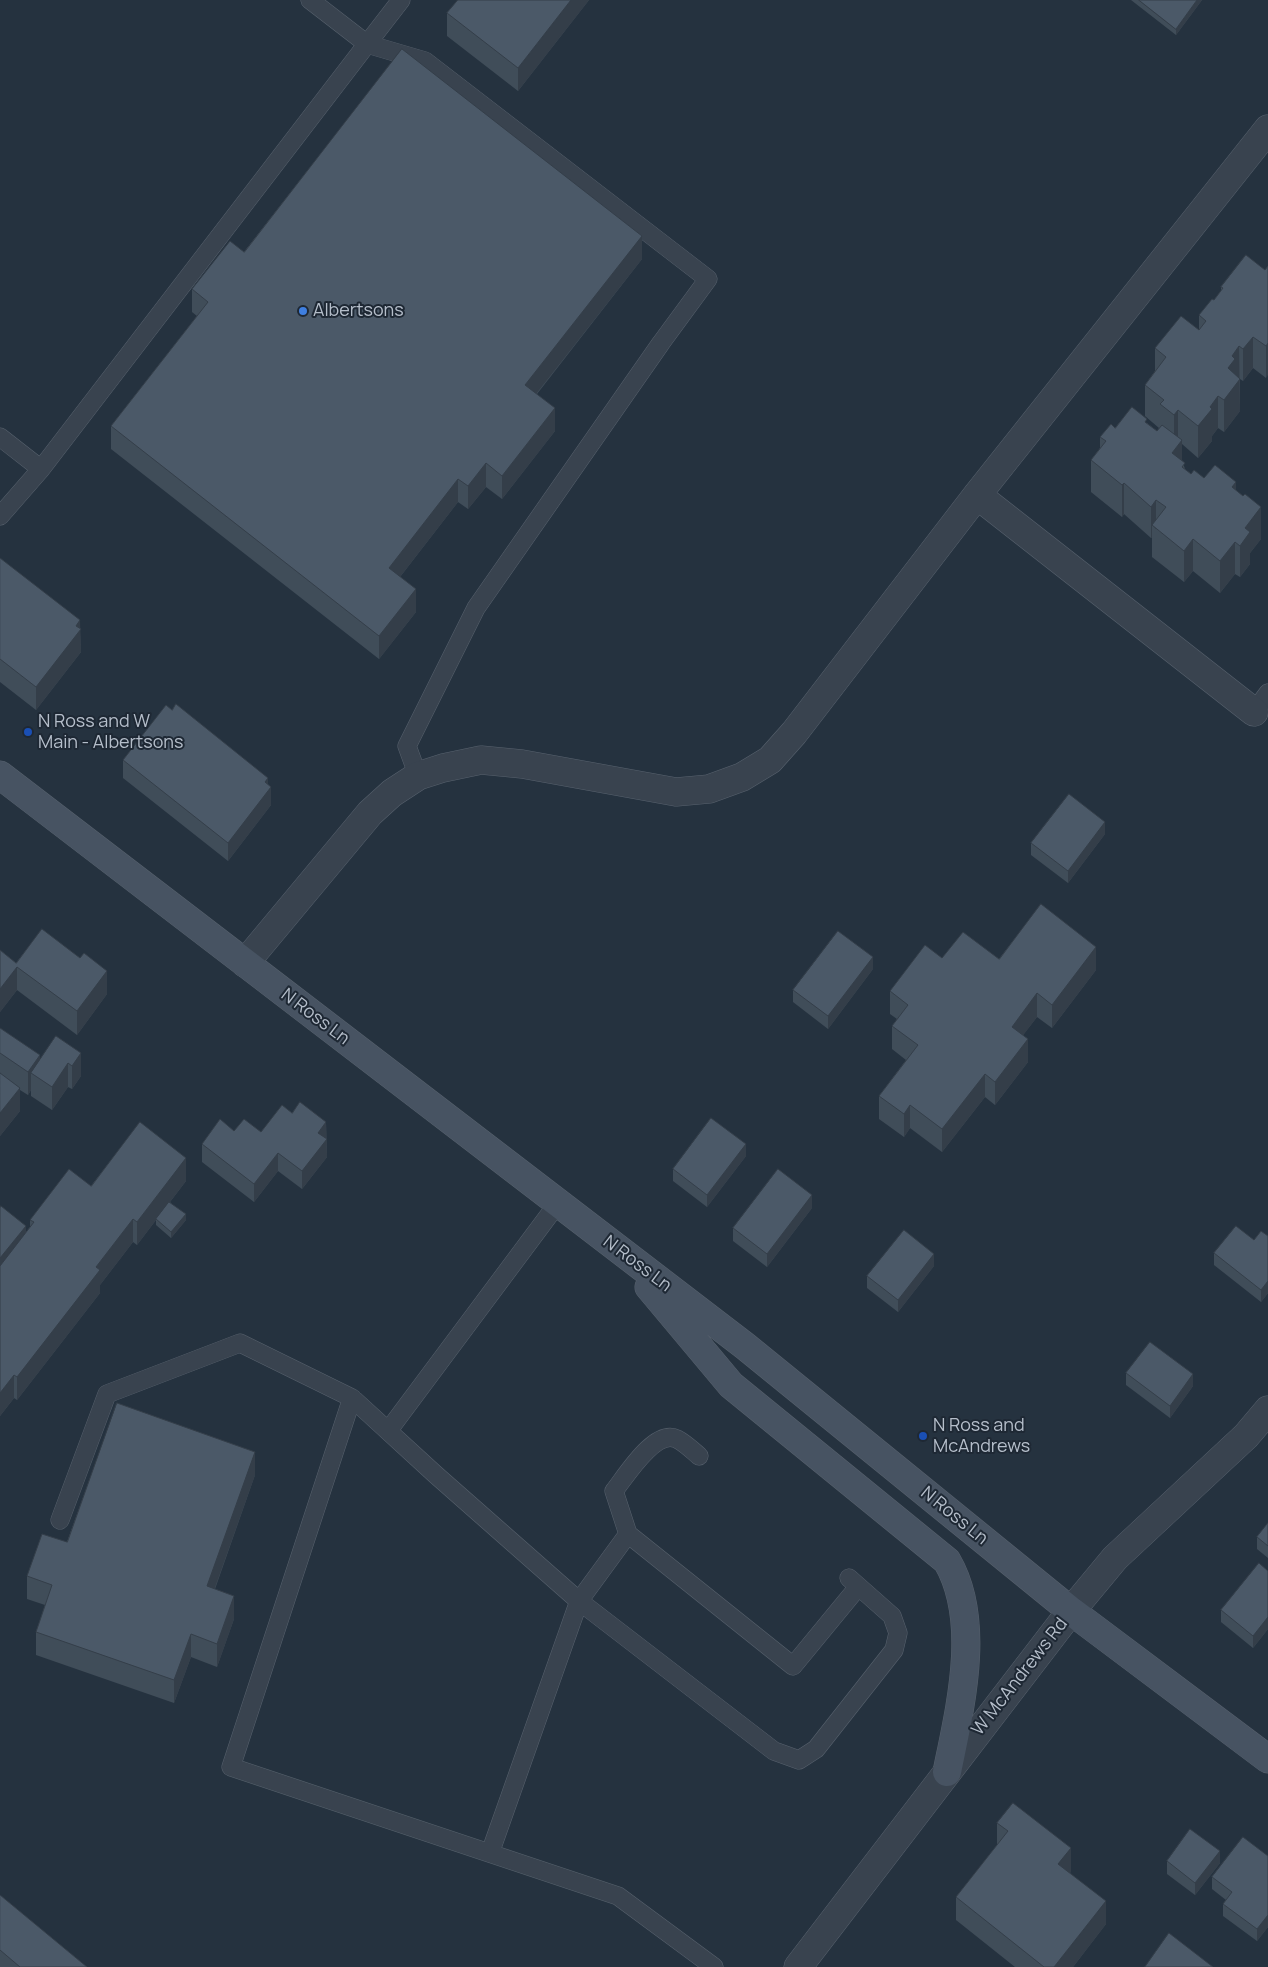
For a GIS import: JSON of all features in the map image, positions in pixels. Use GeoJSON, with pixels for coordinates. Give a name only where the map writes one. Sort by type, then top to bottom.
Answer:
{"type":"FeatureCollection","features":[{"type":"Feature","properties":{"kind":"main road","name":"N Ross Ln"},"geometry":{"type":"LineString","coordinates":[[0,775],[745,1346],[1071,1611],[1268,1759]]}},
{"type":"Feature","properties":{"kind":"main road"},"geometry":{"type":"LineString","coordinates":[[618,1249],[732,1385],[947,1562],[956,1577],[961,1599],[965,1642],[965,1678],[947,1772]]}},
{"type":"Feature","properties":{"kind":"street"},"geometry":{"type":"LineString","coordinates":[[245,963],[370,812],[392,793],[418,776],[443,768],[482,760],[522,764],[676,792],[709,789],[742,777],[770,760],[794,733],[977,496],[1268,129]]}},
{"type":"Feature","properties":{"kind":"street"},"geometry":{"type":"LineString","coordinates":[[977,496],[1261,702]]}},
{"type":"Feature","properties":{"kind":"street","name":"W McAndrews Rd"},"geometry":{"type":"LineString","coordinates":[[798,1967],[1071,1611],[1115,1558],[1246,1436],[1268,1410]]}},
{"type":"Feature","properties":{"kind":"lane"},"geometry":{"type":"LineString","coordinates":[[310,0],[367,44],[425,61],[708,279],[661,343],[476,608],[407,746],[418,776]]}},
{"type":"Feature","properties":{"kind":"lane"},"geometry":{"type":"LineString","coordinates":[[0,516],[42,469],[401,0]]}},
{"type":"Feature","properties":{"kind":"lane"},"geometry":{"type":"LineString","coordinates":[[0,437],[42,469]]}},
{"type":"Feature","properties":{"kind":"lane"},"geometry":{"type":"LineString","coordinates":[[388,1431],[558,1203]]}},
{"type":"Feature","properties":{"kind":"lane"},"geometry":{"type":"LineString","coordinates":[[60,1520],[107,1394],[240,1343],[352,1398],[578,1601],[774,1751],[799,1760],[816,1749],[894,1650],[898,1633],[892,1616],[854,1583],[793,1666],[628,1534],[614,1491],[650,1446],[661,1438],[676,1438],[699,1456]]}},
{"type":"Feature","properties":{"kind":"lane"},"geometry":{"type":"LineString","coordinates":[[352,1398],[232,1767],[618,1896],[714,1967]]}},
{"type":"Feature","properties":{"kind":"lane"},"geometry":{"type":"LineString","coordinates":[[490,1853],[578,1601],[628,1534]]}},
{"type":"Feature","properties":{"kind":"building"},"geometry":{"type":"Polygon","coordinates":[[[458,0],[571,0],[518,68],[447,13],[458,0]]]}},
{"type":"Feature","properties":{"kind":"building"},"geometry":{"type":"Polygon","coordinates":[[[1139,0],[1197,0],[1176,29],[1139,0]]]}},
{"type":"Feature","properties":{"kind":"building"},"geometry":{"type":"Polygon","coordinates":[[[402,49],[642,236],[525,385],[555,408],[502,476],[486,463],[468,486],[458,479],[389,568],[416,589],[379,636],[111,426],[208,302],[192,289],[230,241],[244,252],[402,49]]]}},
{"type":"Feature","properties":{"kind":"building"},"geometry":{"type":"Polygon","coordinates":[[[1246,255],[1265,270],[1268,266],[1268,343],[1266,346],[1253,337],[1243,349],[1239,346],[1232,356],[1235,359],[1228,368],[1240,379],[1224,400],[1218,396],[1210,407],[1212,409],[1198,426],[1178,410],[1174,415],[1160,404],[1164,400],[1145,385],[1166,357],[1155,348],[1181,316],[1199,330],[1206,321],[1199,315],[1212,299],[1214,300],[1223,288],[1221,287],[1246,255]]]}},
{"type":"Feature","properties":{"kind":"building"},"geometry":{"type":"Polygon","coordinates":[[[1132,407],[1147,419],[1145,422],[1157,431],[1162,425],[1182,440],[1172,453],[1185,463],[1182,467],[1191,474],[1194,470],[1204,478],[1215,465],[1236,482],[1232,487],[1243,496],[1245,494],[1261,507],[1245,528],[1250,532],[1240,546],[1235,542],[1220,561],[1193,539],[1184,551],[1152,525],[1166,507],[1156,500],[1151,507],[1124,483],[1122,485],[1091,460],[1106,441],[1100,437],[1111,424],[1115,428],[1132,407]]]}},
{"type":"Feature","properties":{"kind":"building"},"geometry":{"type":"Polygon","coordinates":[[[0,558],[80,620],[76,626],[81,629],[36,687],[0,659],[0,558]]]}},
{"type":"Feature","properties":{"kind":"building"},"geometry":{"type":"Polygon","coordinates":[[[176,704],[268,778],[265,782],[271,787],[228,843],[123,760],[166,705],[172,710],[176,704]]]}},
{"type":"Feature","properties":{"kind":"building"},"geometry":{"type":"Polygon","coordinates":[[[1069,794],[1105,822],[1068,871],[1031,843],[1069,794]]]}},
{"type":"Feature","properties":{"kind":"building"},"geometry":{"type":"Polygon","coordinates":[[[1041,904],[1096,947],[1052,1005],[1037,993],[1012,1027],[1028,1039],[995,1082],[985,1074],[942,1129],[910,1105],[904,1114],[879,1096],[918,1045],[892,1026],[908,1005],[890,991],[925,945],[942,958],[963,932],[999,959],[1041,904]]]}},
{"type":"Feature","properties":{"kind":"building"},"geometry":{"type":"Polygon","coordinates":[[[42,929],[80,958],[84,953],[107,971],[77,1011],[17,967],[0,989],[0,950],[16,963],[42,929]]]}},
{"type":"Feature","properties":{"kind":"building"},"geometry":{"type":"Polygon","coordinates":[[[838,931],[873,957],[828,1016],[793,990],[838,931]]]}},
{"type":"Feature","properties":{"kind":"building"},"geometry":{"type":"Polygon","coordinates":[[[0,1028],[40,1055],[28,1072],[0,1053],[0,1028]]]}},
{"type":"Feature","properties":{"kind":"building"},"geometry":{"type":"Polygon","coordinates":[[[56,1036],[81,1053],[72,1066],[68,1063],[52,1087],[31,1073],[56,1036]]]}},
{"type":"Feature","properties":{"kind":"building"},"geometry":{"type":"Polygon","coordinates":[[[0,1073],[20,1088],[0,1113],[0,1073]]]}},
{"type":"Feature","properties":{"kind":"building"},"geometry":{"type":"Polygon","coordinates":[[[300,1102],[326,1122],[318,1133],[327,1139],[302,1171],[278,1153],[254,1184],[202,1144],[220,1119],[234,1131],[244,1119],[261,1132],[282,1105],[292,1113],[300,1102]]]}},
{"type":"Feature","properties":{"kind":"building"},"geometry":{"type":"Polygon","coordinates":[[[711,1118],[746,1144],[707,1195],[673,1169],[711,1118]]]}},
{"type":"Feature","properties":{"kind":"building"},"geometry":{"type":"Polygon","coordinates":[[[140,1122],[186,1158],[137,1222],[133,1219],[96,1267],[100,1270],[17,1377],[14,1375],[0,1393],[0,1266],[34,1222],[30,1220],[69,1169],[91,1186],[140,1122]]]}},
{"type":"Feature","properties":{"kind":"building"},"geometry":{"type":"Polygon","coordinates":[[[778,1169],[812,1195],[767,1254],[733,1228],[778,1169]]]}},
{"type":"Feature","properties":{"kind":"building"},"geometry":{"type":"Polygon","coordinates":[[[169,1202],[186,1214],[171,1232],[156,1219],[169,1202]]]}},
{"type":"Feature","properties":{"kind":"building"},"geometry":{"type":"Polygon","coordinates":[[[1,1206],[26,1226],[0,1258],[0,1208],[1,1206]]]}},
{"type":"Feature","properties":{"kind":"building"},"geometry":{"type":"Polygon","coordinates":[[[1236,1226],[1254,1240],[1261,1231],[1268,1236],[1268,1281],[1261,1290],[1214,1253],[1236,1226]]]}},
{"type":"Feature","properties":{"kind":"building"},"geometry":{"type":"Polygon","coordinates":[[[904,1230],[934,1254],[898,1300],[867,1276],[904,1230]]]}},
{"type":"Feature","properties":{"kind":"building"},"geometry":{"type":"Polygon","coordinates":[[[1150,1342],[1193,1374],[1170,1406],[1126,1373],[1150,1342]]]}},
{"type":"Feature","properties":{"kind":"building"},"geometry":{"type":"Polygon","coordinates":[[[117,1403],[255,1452],[207,1586],[234,1596],[217,1644],[191,1634],[174,1680],[36,1632],[52,1585],[27,1576],[42,1534],[67,1542],[117,1403]]]}},
{"type":"Feature","properties":{"kind":"building"},"geometry":{"type":"Polygon","coordinates":[[[1268,1523],[1268,1546],[1257,1537],[1268,1523]]]}},
{"type":"Feature","properties":{"kind":"building"},"geometry":{"type":"Polygon","coordinates":[[[1259,1563],[1268,1571],[1268,1617],[1253,1636],[1221,1610],[1259,1563]]]}},
{"type":"Feature","properties":{"kind":"building"},"geometry":{"type":"Polygon","coordinates":[[[1013,1803],[1071,1848],[1058,1864],[1106,1901],[1054,1967],[1044,1967],[956,1897],[1008,1831],[997,1823],[1013,1803]]]}},
{"type":"Feature","properties":{"kind":"building"},"geometry":{"type":"Polygon","coordinates":[[[1190,1829],[1220,1851],[1195,1883],[1167,1861],[1190,1829]]]}},
{"type":"Feature","properties":{"kind":"building"},"geometry":{"type":"Polygon","coordinates":[[[1243,1837],[1268,1856],[1268,1915],[1257,1929],[1223,1904],[1232,1892],[1212,1877],[1243,1837]]]}},
{"type":"Feature","properties":{"kind":"building"},"geometry":{"type":"Polygon","coordinates":[[[0,1895],[87,1967],[20,1967],[0,1950],[0,1895]]]}},
{"type":"Feature","properties":{"kind":"building"},"geometry":{"type":"Polygon","coordinates":[[[1169,1933],[1213,1967],[1145,1967],[1169,1933]]]}},
{"type":"Feature","properties":{"kind":"place","name":"Albertsons"},"geometry":{"type":"Point","coordinates":[303,311]}},
{"type":"Feature","properties":{"kind":"place","name":"N Ross and W Main - Albertsons"},"geometry":{"type":"Point","coordinates":[28,732]}},
{"type":"Feature","properties":{"kind":"place","name":"N Ross and McAndrews"},"geometry":{"type":"Point","coordinates":[923,1436]}}]}
